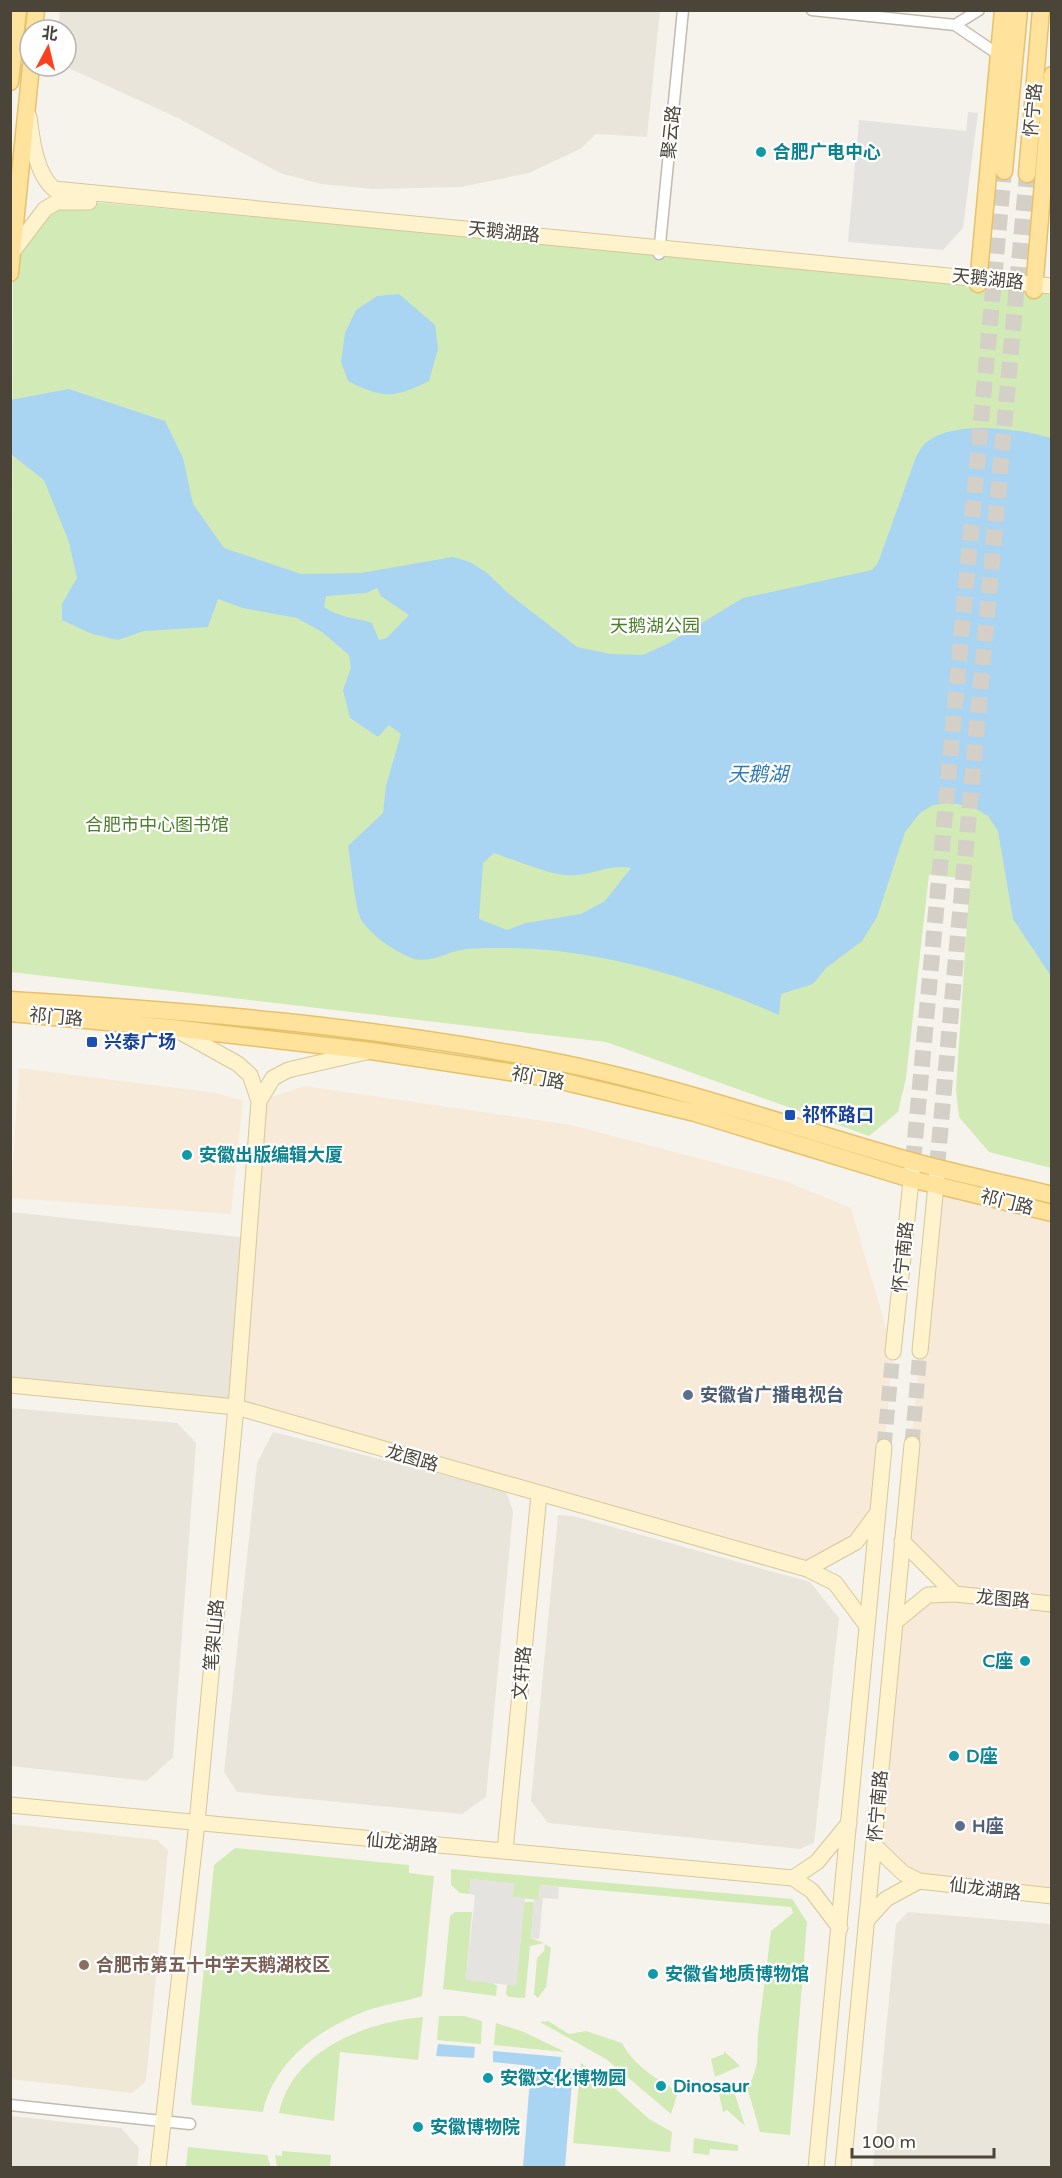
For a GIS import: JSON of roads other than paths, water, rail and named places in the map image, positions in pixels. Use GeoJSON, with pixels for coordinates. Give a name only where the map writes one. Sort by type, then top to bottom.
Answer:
{"type":"FeatureCollection","features":[{"type":"Feature","properties":{"kind":"main road"},"geometry":{"type":"LineString","coordinates":[[10,82],[18,10]]}},
{"type":"Feature","properties":{"kind":"main road"},"geometry":{"type":"LineString","coordinates":[[979,281],[1003,10]]}},
{"type":"Feature","properties":{"kind":"main road","name":"怀宁路"},"geometry":{"type":"LineString","coordinates":[[1004,171],[1019,10]]}},
{"type":"Feature","properties":{"kind":"main road","name":"怀宁路"},"geometry":{"type":"LineString","coordinates":[[1027,174],[1041,10]]}},
{"type":"Feature","properties":{"kind":"main road"},"geometry":{"type":"LineString","coordinates":[[1034,287],[1052,75]]}},
{"type":"Feature","properties":{"kind":"main road"},"geometry":{"type":"LineString","coordinates":[[10,273],[30,78]]}},
{"type":"Feature","properties":{"kind":"main road","name":"祁门路"},"geometry":{"type":"LineString","coordinates":[[10,1000],[174,1010],[406,1037],[552,1061],[699,1096],[913,1162],[1052,1195]]}},
{"type":"Feature","properties":{"kind":"main road","name":"祁门路"},"geometry":{"type":"LineString","coordinates":[[10,1013],[172,1028],[370,1051],[549,1078],[683,1110],[911,1179],[1052,1213]]}},
{"type":"Feature","properties":{"kind":"street","name":"聚云路"},"geometry":{"type":"LineString","coordinates":[[659,251],[683,10]]}},
{"type":"Feature","properties":{"kind":"street"},"geometry":{"type":"LineString","coordinates":[[812,10],[955,25],[999,55]]}},
{"type":"Feature","properties":{"kind":"street"},"geometry":{"type":"LineString","coordinates":[[955,25],[979,10]]}},
{"type":"Feature","properties":{"kind":"street","name":"天鹅湖路"},"geometry":{"type":"LineString","coordinates":[[27,98],[33,143],[45,181],[54,189],[659,251]]}},
{"type":"Feature","properties":{"kind":"street","name":"天鹅湖路"},"geometry":{"type":"LineString","coordinates":[[13,251],[45,209],[57,202],[92,202],[659,251],[979,281],[1034,287],[1052,292]]}},
{"type":"Feature","properties":{"kind":"street","name":"天鹅湖路"},"geometry":{"type":"LineString","coordinates":[[1034,287],[1052,286]]}},
{"type":"Feature","properties":{"kind":"street"},"geometry":{"type":"LineString","coordinates":[[172,1028],[238,1064],[250,1075],[259,1101]]}},
{"type":"Feature","properties":{"kind":"street"},"geometry":{"type":"LineString","coordinates":[[259,1101],[273,1078],[288,1070],[370,1051]]}},
{"type":"Feature","properties":{"kind":"street","name":"笔架山路"},"geometry":{"type":"LineString","coordinates":[[158,2168],[196,1823],[236,1407],[259,1101]]}},
{"type":"Feature","properties":{"kind":"street","name":"怀宁南路"},"geometry":{"type":"LineString","coordinates":[[893,1352],[913,1162]]}},
{"type":"Feature","properties":{"kind":"street","name":"怀宁南路"},"geometry":{"type":"LineString","coordinates":[[920,1351],[937,1167]]}},
{"type":"Feature","properties":{"kind":"street","name":"龙图路"},"geometry":{"type":"LineString","coordinates":[[10,1385],[236,1407],[807,1569],[835,1583],[867,1626]]}},
{"type":"Feature","properties":{"kind":"street","name":"怀宁南路"},"geometry":{"type":"LineString","coordinates":[[843,2168],[912,1444]]}},
{"type":"Feature","properties":{"kind":"street","name":"怀宁南路"},"geometry":{"type":"LineString","coordinates":[[816,2168],[884,1447]]}},
{"type":"Feature","properties":{"kind":"street","name":"文轩路"},"geometry":{"type":"LineString","coordinates":[[505,1851],[538,1494]]}},
{"type":"Feature","properties":{"kind":"street"},"geometry":{"type":"LineString","coordinates":[[807,1569],[856,1542],[878,1512]]}},
{"type":"Feature","properties":{"kind":"street"},"geometry":{"type":"LineString","coordinates":[[902,1541],[955,1594]]}},
{"type":"Feature","properties":{"kind":"street","name":"龙图路"},"geometry":{"type":"LineString","coordinates":[[895,1622],[928,1595],[955,1594],[1052,1604]]}},
{"type":"Feature","properties":{"kind":"street","name":"仙龙湖路"},"geometry":{"type":"LineString","coordinates":[[10,1805],[793,1878]]}},
{"type":"Feature","properties":{"kind":"street"},"geometry":{"type":"LineString","coordinates":[[840,1928],[812,1891],[793,1878],[817,1862],[849,1823]]}},
{"type":"Feature","properties":{"kind":"street"},"geometry":{"type":"LineString","coordinates":[[874,1845],[903,1873],[919,1881]]}},
{"type":"Feature","properties":{"kind":"street"},"geometry":{"type":"LineString","coordinates":[[867,1920],[886,1899],[919,1881]]}},
{"type":"Feature","properties":{"kind":"street","name":"仙龙湖路"},"geometry":{"type":"LineString","coordinates":[[919,1881],[1052,1896]]}},
{"type":"Feature","properties":{"kind":"street"},"geometry":{"type":"LineString","coordinates":[[10,2105],[190,2124]]}},
{"type":"Feature","properties":{"kind":"water"},"geometry":{"type":"Polygon","coordinates":[[[399,294],[435,325],[438,349],[429,381],[398,393],[371,391],[348,381],[341,362],[345,333],[356,310],[377,296],[399,294]]]}},
{"type":"Feature","properties":{"kind":"water","name":"天鹅湖"},"geometry":{"type":"Polygon","coordinates":[[[69,389],[165,421],[183,458],[193,504],[224,548],[301,574],[361,573],[453,557],[470,562],[486,572],[509,594],[577,647],[610,654],[643,655],[667,644],[743,598],[872,570],[878,563],[916,457],[925,443],[939,435],[953,430],[988,428],[1051,438],[1051,976],[1013,919],[998,831],[988,816],[972,806],[948,803],[933,805],[920,813],[905,832],[877,917],[862,941],[826,968],[813,984],[781,994],[779,1015],[695,982],[608,959],[548,950],[476,948],[459,950],[424,960],[396,951],[377,937],[362,921],[355,897],[348,846],[383,813],[386,786],[401,734],[389,725],[378,737],[350,718],[343,690],[351,668],[349,655],[322,632],[297,618],[243,608],[218,599],[208,627],[144,631],[118,640],[92,634],[62,620],[62,604],[77,578],[69,542],[44,480],[11,454],[10,400],[69,389]],[[377,588],[366,593],[326,596],[324,607],[341,615],[372,623],[379,640],[387,638],[409,615],[381,596],[377,588]],[[494,853],[483,863],[479,919],[507,930],[526,923],[581,914],[605,901],[631,868],[616,867],[574,875],[559,874],[494,853]]]}},
{"type":"Feature","properties":{"kind":"water"},"geometry":{"type":"Polygon","coordinates":[[[438,2044],[475,2047],[474,2058],[436,2056],[438,2044]]]}},
{"type":"Feature","properties":{"kind":"water"},"geometry":{"type":"Polygon","coordinates":[[[493,2051],[561,2057],[560,2068],[573,2069],[565,2167],[523,2167],[531,2066],[493,2062],[493,2051]]]}},
{"type":"Feature","properties":{"kind":"tunnel"},"geometry":{"type":"LineString","coordinates":[[913,1162],[1004,171]]}},
{"type":"Feature","properties":{"kind":"tunnel"},"geometry":{"type":"LineString","coordinates":[[937,1167],[1027,174]]}},
{"type":"Feature","properties":{"kind":"tunnel"},"geometry":{"type":"LineString","coordinates":[[912,1444],[920,1351]]}},
{"type":"Feature","properties":{"kind":"tunnel"},"geometry":{"type":"LineString","coordinates":[[884,1447],[893,1352]]}},
{"type":"Feature","properties":{"kind":"place","name":"合肥广电中心"},"geometry":{"type":"Point","coordinates":[761,152]}},
{"type":"Feature","properties":{"kind":"place","name":"兴泰广场"},"geometry":{"type":"Point","coordinates":[92,1042]}},
{"type":"Feature","properties":{"kind":"place","name":"祁怀路口"},"geometry":{"type":"Point","coordinates":[790,1115]}},
{"type":"Feature","properties":{"kind":"place","name":"安徽出版编辑大厦"},"geometry":{"type":"Point","coordinates":[187,1155]}},
{"type":"Feature","properties":{"kind":"place","name":"安徽省广播电视台"},"geometry":{"type":"Point","coordinates":[688,1395]}},
{"type":"Feature","properties":{"kind":"place","name":"C座"},"geometry":{"type":"Point","coordinates":[1025,1661]}},
{"type":"Feature","properties":{"kind":"place","name":"D座"},"geometry":{"type":"Point","coordinates":[954,1756]}},
{"type":"Feature","properties":{"kind":"place","name":"H座"},"geometry":{"type":"Point","coordinates":[960,1826]}},
{"type":"Feature","properties":{"kind":"place","name":"合肥市第五十中学天鹅湖校区"},"geometry":{"type":"Point","coordinates":[84,1965]}},
{"type":"Feature","properties":{"kind":"place","name":"安徽省地质博物馆"},"geometry":{"type":"Point","coordinates":[653,1974]}},
{"type":"Feature","properties":{"kind":"place","name":"安徽文化博物园"},"geometry":{"type":"Point","coordinates":[488,2078]}},
{"type":"Feature","properties":{"kind":"place","name":"Dinosaur"},"geometry":{"type":"Point","coordinates":[661,2086]}},
{"type":"Feature","properties":{"kind":"place","name":"安徽博物院"},"geometry":{"type":"Point","coordinates":[418,2127]}},
{"type":"Feature","properties":{"kind":"park label","name":"天鹅湖公园"},"geometry":{"type":"Point","coordinates":[655,626]}},
{"type":"Feature","properties":{"kind":"park label","name":"合肥市中心图书馆"},"geometry":{"type":"Point","coordinates":[157,825]}}]}
